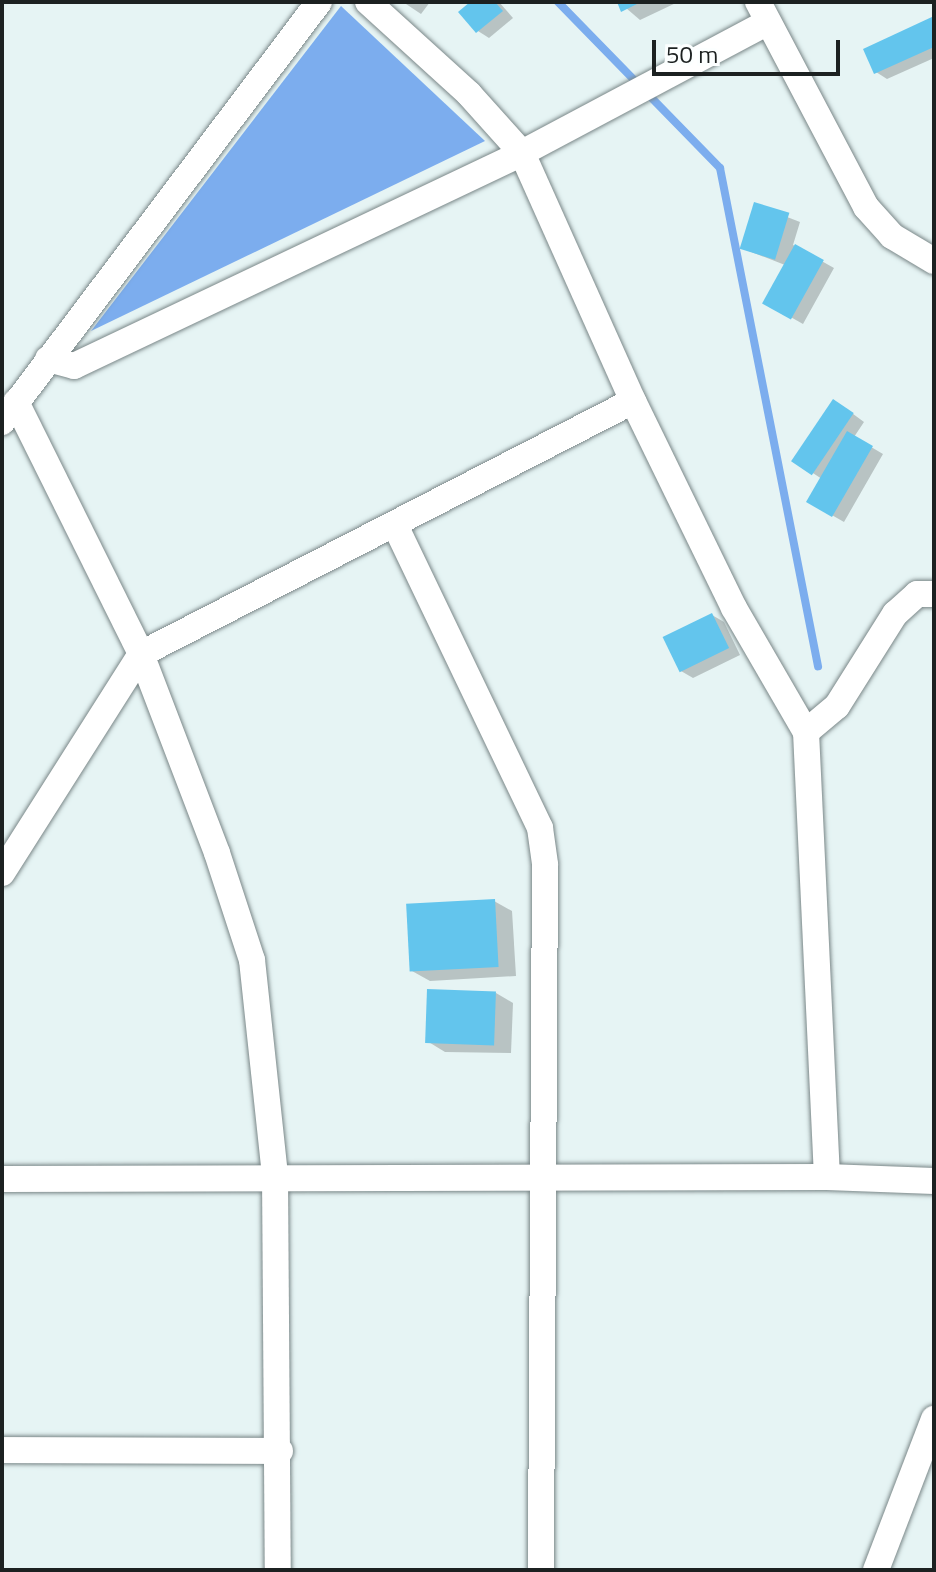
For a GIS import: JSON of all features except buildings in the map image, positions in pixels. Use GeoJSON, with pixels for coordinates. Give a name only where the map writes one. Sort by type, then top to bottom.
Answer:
{"type":"FeatureCollection","features":[{"type":"Feature","properties":{"kind":"street"},"geometry":{"type":"LineString","coordinates":[[278,1570],[280,1451],[275,1175],[252,960],[217,853],[141,654],[9,412],[319,2]]}},
{"type":"Feature","properties":{"kind":"street"},"geometry":{"type":"LineString","coordinates":[[368,2],[469,94],[522,153],[633,401],[734,608],[821,720]]}},
{"type":"Feature","properties":{"kind":"street"},"geometry":{"type":"LineString","coordinates":[[48,359],[74,366],[522,153],[620,104],[762,12],[866,207],[892,236],[934,261]]}},
{"type":"Feature","properties":{"kind":"street"},"geometry":{"type":"LineString","coordinates":[[2,873],[141,654],[633,401]]}},
{"type":"Feature","properties":{"kind":"street"},"geometry":{"type":"LineString","coordinates":[[395,525],[540,828],[545,865],[541,1570]]}},
{"type":"Feature","properties":{"kind":"street"},"geometry":{"type":"LineString","coordinates":[[827,1177],[821,720],[895,614],[917,594],[934,594]]}},
{"type":"Feature","properties":{"kind":"street"},"geometry":{"type":"LineString","coordinates":[[2,1179],[275,1175],[827,1177],[934,1181]]}},
{"type":"Feature","properties":{"kind":"street"},"geometry":{"type":"LineString","coordinates":[[876,1570],[934,1419]]}},
{"type":"Feature","properties":{"kind":"street"},"geometry":{"type":"LineString","coordinates":[[2,1450],[280,1451]]}},
{"type":"Feature","properties":{"kind":"water"},"geometry":{"type":"Polygon","coordinates":[[[341,6],[485,141],[91,331],[341,6]]]}},
{"type":"Feature","properties":{"kind":"waterway"},"geometry":{"type":"LineString","coordinates":[[558,2],[720,168],[818,666]]}}]}
